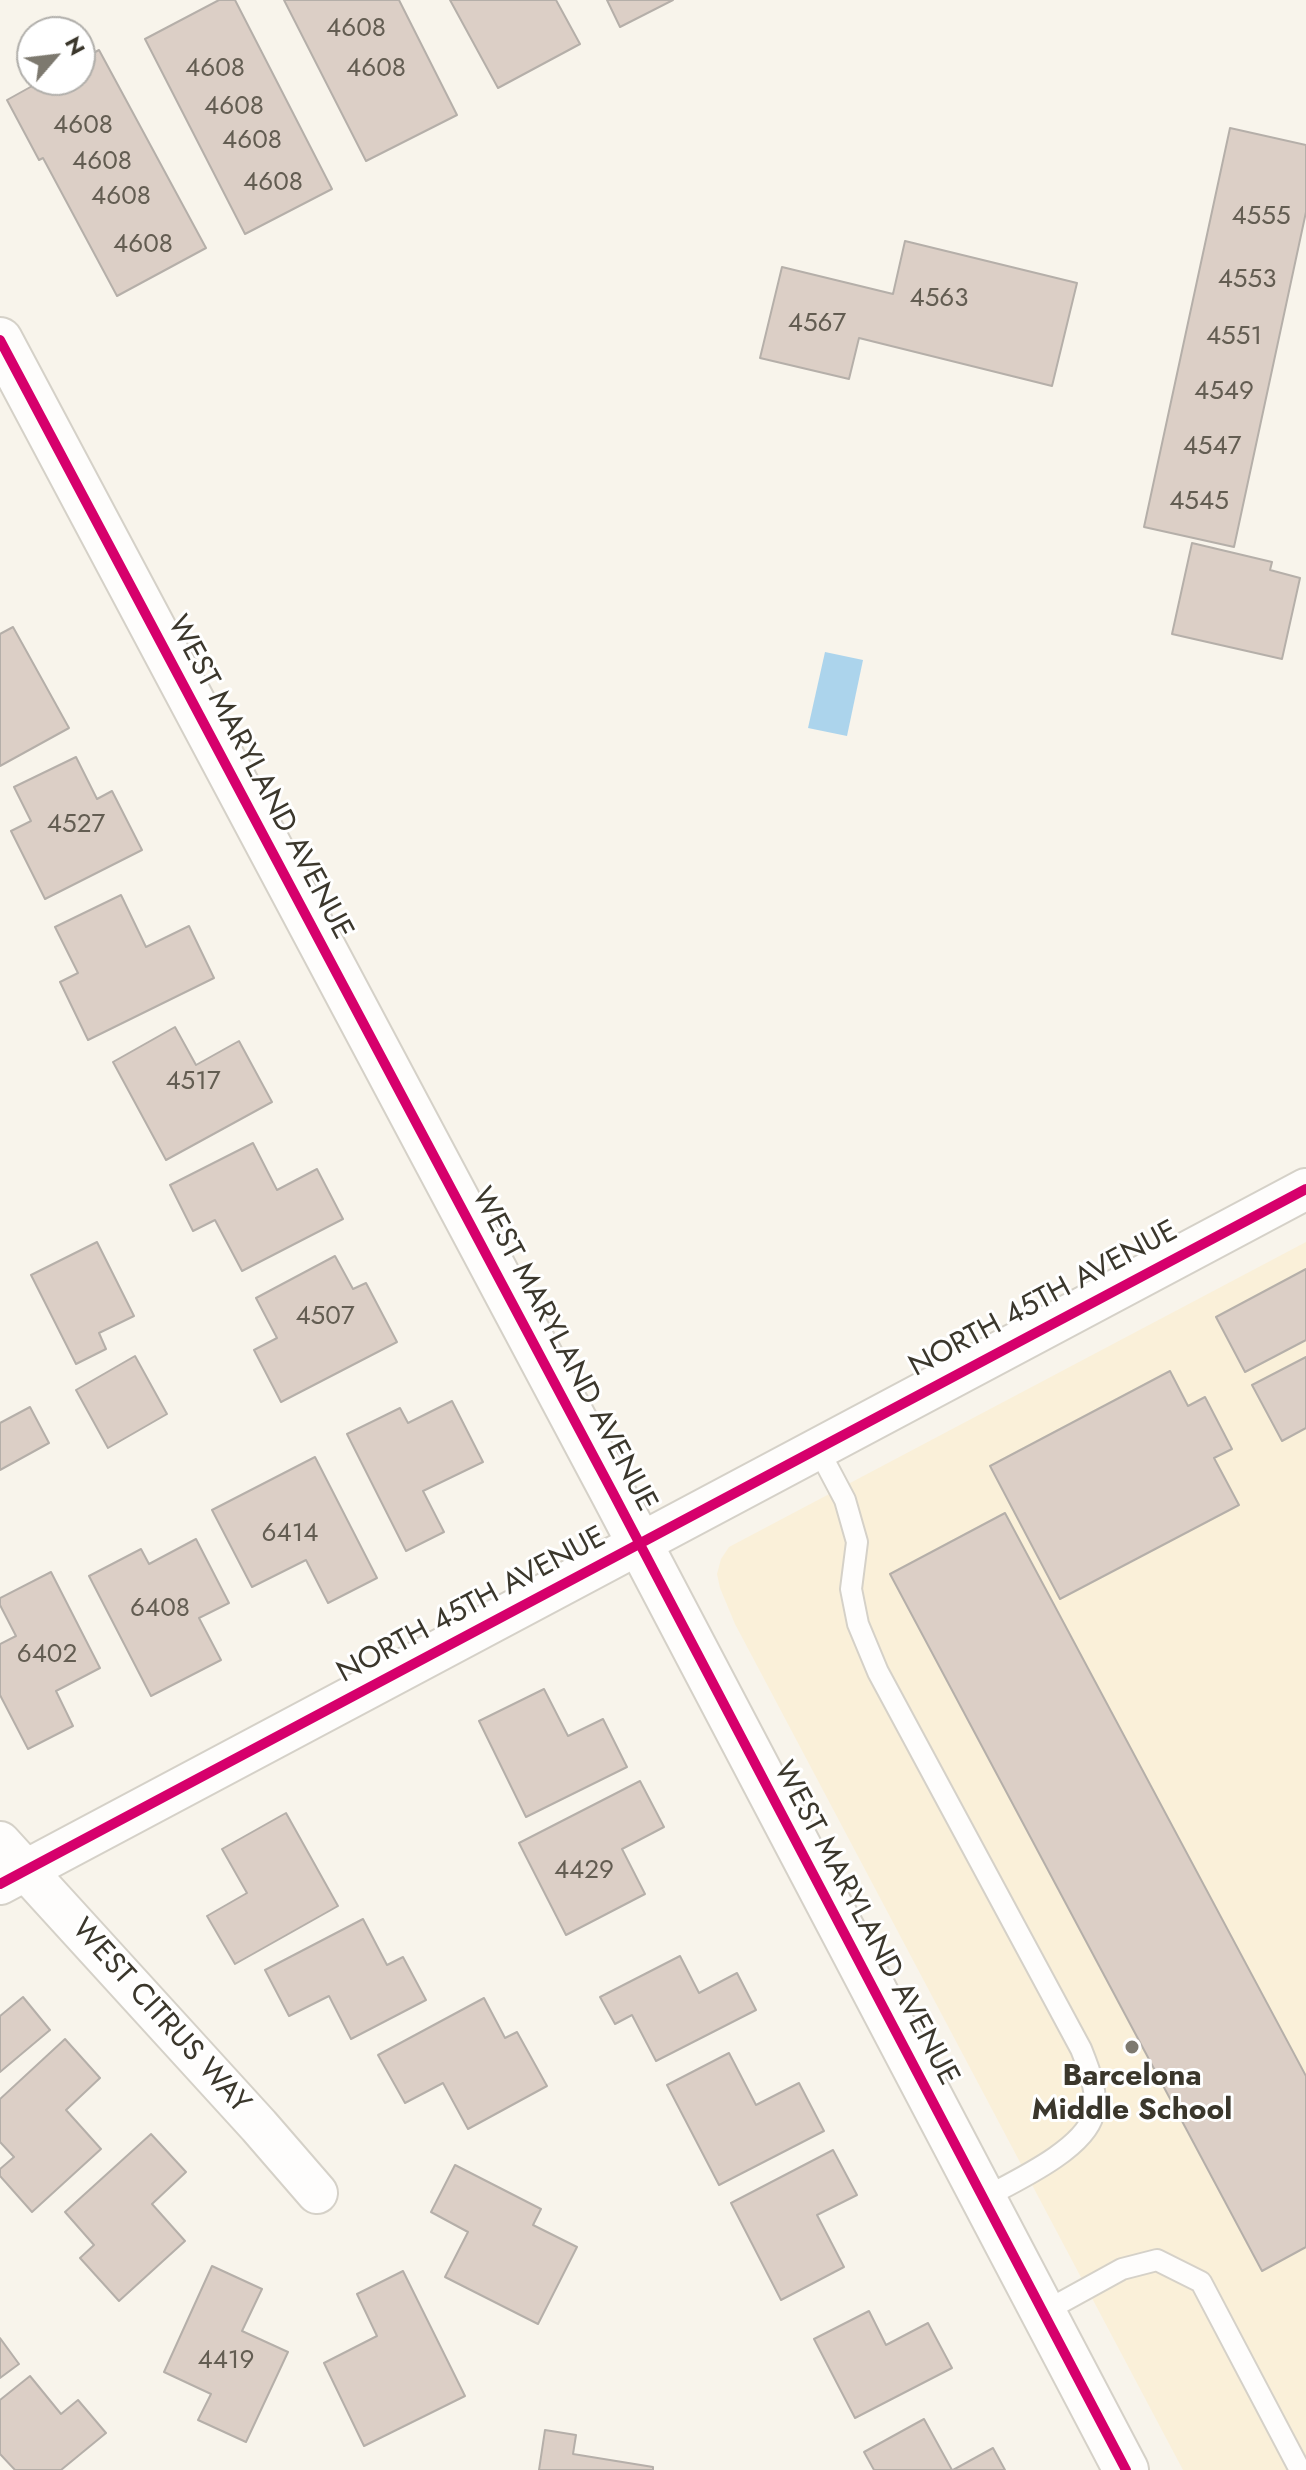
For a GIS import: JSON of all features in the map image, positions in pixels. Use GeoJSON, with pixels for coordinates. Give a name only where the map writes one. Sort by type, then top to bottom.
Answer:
{"type":"FeatureCollection","features":[{"type":"Feature","properties":{"kind":"street","name":"WEST MARYLAND AVENUE"},"geometry":{"type":"LineString","coordinates":[[0,340],[1126,2470]]}},
{"type":"Feature","properties":{"kind":"street","name":"NORTH 45TH AVENUE"},"geometry":{"type":"LineString","coordinates":[[8,1865],[638,1544],[1306,1189]]}},
{"type":"Feature","properties":{"kind":"street","name":"WEST CITRUS WAY"},"geometry":{"type":"LineString","coordinates":[[8,1865],[259,2126],[317,2193]]}},
{"type":"Feature","properties":{"kind":"lane"},"geometry":{"type":"LineString","coordinates":[[817,1447],[845,1500],[857,1542],[851,1589],[858,1624],[878,1672],[1081,2049],[1093,2078],[1093,2116],[1075,2145],[982,2199]]}},
{"type":"Feature","properties":{"kind":"lane"},"geometry":{"type":"LineString","coordinates":[[1042,2313],[1122,2269],[1157,2260],[1201,2282],[1300,2470]]}},
{"type":"Feature","properties":{"kind":"shaded area","name":"Barcelona Middle School"},"geometry":{"type":"Polygon","coordinates":[[[1306,1242],[1306,2470],[1183,2470],[735,1624],[717,1574],[721,1559],[729,1547],[1306,1242]]]}},
{"type":"Feature","properties":{"kind":"water"},"geometry":{"type":"Polygon","coordinates":[[[825,652],[863,660],[847,736],[808,728],[825,652]]]}},
{"type":"Feature","properties":{"kind":"building"},"geometry":{"type":"Polygon","coordinates":[[[219,0],[235,0],[332,189],[245,234],[145,39],[219,0]]]}},
{"type":"Feature","properties":{"kind":"building"},"geometry":{"type":"Polygon","coordinates":[[[284,0],[399,0],[457,115],[366,161],[284,0]]]}},
{"type":"Feature","properties":{"kind":"building"},"geometry":{"type":"Polygon","coordinates":[[[450,0],[556,0],[580,44],[498,88],[450,0]]]}},
{"type":"Feature","properties":{"kind":"building"},"geometry":{"type":"Polygon","coordinates":[[[607,0],[673,0],[620,27],[607,0]]]}},
{"type":"Feature","properties":{"kind":"building"},"geometry":{"type":"Polygon","coordinates":[[[99,50],[206,248],[117,296],[43,158],[39,160],[7,100],[16,95],[96,96],[96,52],[99,50]]]}},
{"type":"Feature","properties":{"kind":"building"},"geometry":{"type":"Polygon","coordinates":[[[1230,128],[1306,145],[1306,212],[1234,547],[1144,527],[1230,128]]]}},
{"type":"Feature","properties":{"kind":"building"},"geometry":{"type":"Polygon","coordinates":[[[905,241],[1077,283],[1052,386],[859,338],[849,379],[760,358],[782,267],[893,294],[905,241]]]}},
{"type":"Feature","properties":{"kind":"building"},"geometry":{"type":"Polygon","coordinates":[[[1192,543],[1272,562],[1270,570],[1300,578],[1282,659],[1172,634],[1192,543]]]}},
{"type":"Feature","properties":{"kind":"building"},"geometry":{"type":"Polygon","coordinates":[[[13,627],[69,728],[0,766],[0,634],[13,627]]]}},
{"type":"Feature","properties":{"kind":"building"},"geometry":{"type":"Polygon","coordinates":[[[76,757],[97,799],[112,791],[142,850],[45,899],[11,831],[31,821],[14,787],[76,757]]]}},
{"type":"Feature","properties":{"kind":"building"},"geometry":{"type":"Polygon","coordinates":[[[121,895],[146,947],[189,926],[214,978],[88,1040],[60,982],[78,973],[55,927],[121,895]]]}},
{"type":"Feature","properties":{"kind":"building"},"geometry":{"type":"Polygon","coordinates":[[[175,1027],[196,1065],[239,1041],[272,1102],[166,1160],[113,1062],[175,1027]]]}},
{"type":"Feature","properties":{"kind":"building"},"geometry":{"type":"Polygon","coordinates":[[[253,1143],[277,1190],[317,1169],[343,1219],[242,1271],[215,1220],[193,1231],[170,1185],[253,1143]]]}},
{"type":"Feature","properties":{"kind":"building"},"geometry":{"type":"Polygon","coordinates":[[[97,1242],[134,1316],[99,1333],[106,1349],[76,1364],[31,1275],[97,1242]]]}},
{"type":"Feature","properties":{"kind":"building"},"geometry":{"type":"Polygon","coordinates":[[[335,1256],[353,1289],[366,1283],[397,1342],[281,1402],[254,1350],[277,1338],[256,1298],[335,1256]]]}},
{"type":"Feature","properties":{"kind":"building"},"geometry":{"type":"Polygon","coordinates":[[[1306,1269],[1306,1340],[1245,1372],[1216,1317],[1306,1269]]]}},
{"type":"Feature","properties":{"kind":"building"},"geometry":{"type":"Polygon","coordinates":[[[135,1356],[167,1414],[108,1448],[76,1390],[135,1356]]]}},
{"type":"Feature","properties":{"kind":"building"},"geometry":{"type":"Polygon","coordinates":[[[1306,1357],[1306,1428],[1282,1441],[1252,1385],[1306,1357]]]}},
{"type":"Feature","properties":{"kind":"building"},"geometry":{"type":"Polygon","coordinates":[[[1170,1371],[1188,1406],[1205,1397],[1232,1449],[1214,1458],[1239,1505],[1060,1599],[990,1466],[1170,1371]]]}},
{"type":"Feature","properties":{"kind":"building"},"geometry":{"type":"Polygon","coordinates":[[[452,1401],[483,1462],[423,1491],[444,1532],[406,1551],[347,1434],[400,1408],[408,1423],[452,1401]]]}},
{"type":"Feature","properties":{"kind":"building"},"geometry":{"type":"Polygon","coordinates":[[[30,1407],[49,1443],[0,1470],[0,1423],[30,1407]]]}},
{"type":"Feature","properties":{"kind":"building"},"geometry":{"type":"Polygon","coordinates":[[[315,1457],[377,1578],[328,1603],[306,1560],[252,1587],[212,1510],[315,1457]]]}},
{"type":"Feature","properties":{"kind":"building"},"geometry":{"type":"Polygon","coordinates":[[[1005,1513],[1306,2076],[1306,2247],[1262,2271],[890,1574],[1005,1513]]]}},
{"type":"Feature","properties":{"kind":"building"},"geometry":{"type":"Polygon","coordinates":[[[196,1539],[229,1603],[199,1618],[221,1660],[151,1696],[89,1576],[141,1549],[149,1564],[196,1539]]]}},
{"type":"Feature","properties":{"kind":"building"},"geometry":{"type":"Polygon","coordinates":[[[51,1572],[100,1668],[56,1691],[73,1726],[28,1749],[0,1695],[0,1644],[16,1636],[0,1605],[0,1598],[51,1572]]]}},
{"type":"Feature","properties":{"kind":"building"},"geometry":{"type":"Polygon","coordinates":[[[544,1689],[568,1736],[603,1719],[627,1767],[526,1817],[479,1721],[544,1689]]]}},
{"type":"Feature","properties":{"kind":"building"},"geometry":{"type":"Polygon","coordinates":[[[640,1781],[664,1827],[622,1849],[645,1894],[566,1935],[519,1843],[640,1781]]]}},
{"type":"Feature","properties":{"kind":"building"},"geometry":{"type":"Polygon","coordinates":[[[286,1813],[338,1906],[235,1964],[207,1916],[247,1893],[222,1849],[286,1813]]]}},
{"type":"Feature","properties":{"kind":"building"},"geometry":{"type":"Polygon","coordinates":[[[363,1919],[387,1965],[403,1957],[426,2000],[351,2039],[329,1996],[289,2016],[265,1970],[363,1919]]]}},
{"type":"Feature","properties":{"kind":"building"},"geometry":{"type":"Polygon","coordinates":[[[680,1956],[699,1993],[737,1973],[756,2010],[656,2061],[632,2015],[615,2024],[600,1997],[680,1956]]]}},
{"type":"Feature","properties":{"kind":"building"},"geometry":{"type":"Polygon","coordinates":[[[23,1997],[50,2030],[0,2072],[0,2016],[23,1997]]]}},
{"type":"Feature","properties":{"kind":"building"},"geometry":{"type":"Polygon","coordinates":[[[484,1998],[505,2038],[517,2032],[547,2086],[468,2129],[443,2083],[405,2103],[378,2055],[484,1998]]]}},
{"type":"Feature","properties":{"kind":"building"},"geometry":{"type":"Polygon","coordinates":[[[65,2039],[100,2078],[66,2110],[101,2149],[32,2212],[0,2176],[0,2169],[14,2157],[0,2142],[0,2099],[65,2039]]]}},
{"type":"Feature","properties":{"kind":"building"},"geometry":{"type":"Polygon","coordinates":[[[729,2053],[756,2105],[799,2083],[824,2131],[719,2185],[667,2085],[729,2053]]]}},
{"type":"Feature","properties":{"kind":"building"},"geometry":{"type":"Polygon","coordinates":[[[151,2134],[186,2172],[152,2204],[185,2241],[119,2301],[80,2258],[94,2245],[65,2212],[151,2134]]]}},
{"type":"Feature","properties":{"kind":"building"},"geometry":{"type":"Polygon","coordinates":[[[833,2150],[857,2195],[817,2215],[844,2267],[781,2300],[731,2203],[833,2150]]]}},
{"type":"Feature","properties":{"kind":"building"},"geometry":{"type":"Polygon","coordinates":[[[455,2165],[541,2209],[533,2225],[577,2247],[538,2324],[445,2277],[468,2232],[431,2212],[455,2165]]]}},
{"type":"Feature","properties":{"kind":"building"},"geometry":{"type":"Polygon","coordinates":[[[212,2266],[262,2289],[242,2331],[288,2352],[246,2442],[198,2420],[211,2394],[164,2372],[212,2266]]]}},
{"type":"Feature","properties":{"kind":"building"},"geometry":{"type":"Polygon","coordinates":[[[403,2271],[465,2396],[364,2446],[324,2363],[377,2336],[357,2294],[403,2271]]]}},
{"type":"Feature","properties":{"kind":"building"},"geometry":{"type":"Polygon","coordinates":[[[869,2311],[886,2345],[928,2323],[952,2368],[855,2418],[814,2339],[869,2311]]]}},
{"type":"Feature","properties":{"kind":"building"},"geometry":{"type":"Polygon","coordinates":[[[0,2338],[19,2364],[0,2378],[0,2338]]]}},
{"type":"Feature","properties":{"kind":"building"},"geometry":{"type":"Polygon","coordinates":[[[30,2376],[61,2414],[78,2400],[106,2433],[61,2470],[15,2470],[0,2454],[0,2400],[30,2376]]]}},
{"type":"Feature","properties":{"kind":"building"},"geometry":{"type":"Polygon","coordinates":[[[924,2419],[952,2470],[874,2470],[864,2452],[924,2419]]]}},
{"type":"Feature","properties":{"kind":"building"},"geometry":{"type":"Polygon","coordinates":[[[545,2430],[576,2435],[573,2454],[653,2467],[653,2470],[539,2470],[545,2430]]]}},
{"type":"Feature","properties":{"kind":"building"},"geometry":{"type":"Polygon","coordinates":[[[993,2448],[1005,2470],[953,2470],[993,2448]]]}},
{"type":"Feature","properties":{"kind":"cycle path"},"geometry":{"type":"LineString","coordinates":[[0,340],[612,1491],[1126,2470]]}},
{"type":"Feature","properties":{"kind":"cycle path"},"geometry":{"type":"LineString","coordinates":[[0,1884],[1306,1189]]}},
{"type":"Feature","properties":{"kind":"place","name":"Barcelona Middle School"},"geometry":{"type":"Point","coordinates":[1132,2047]}}]}
